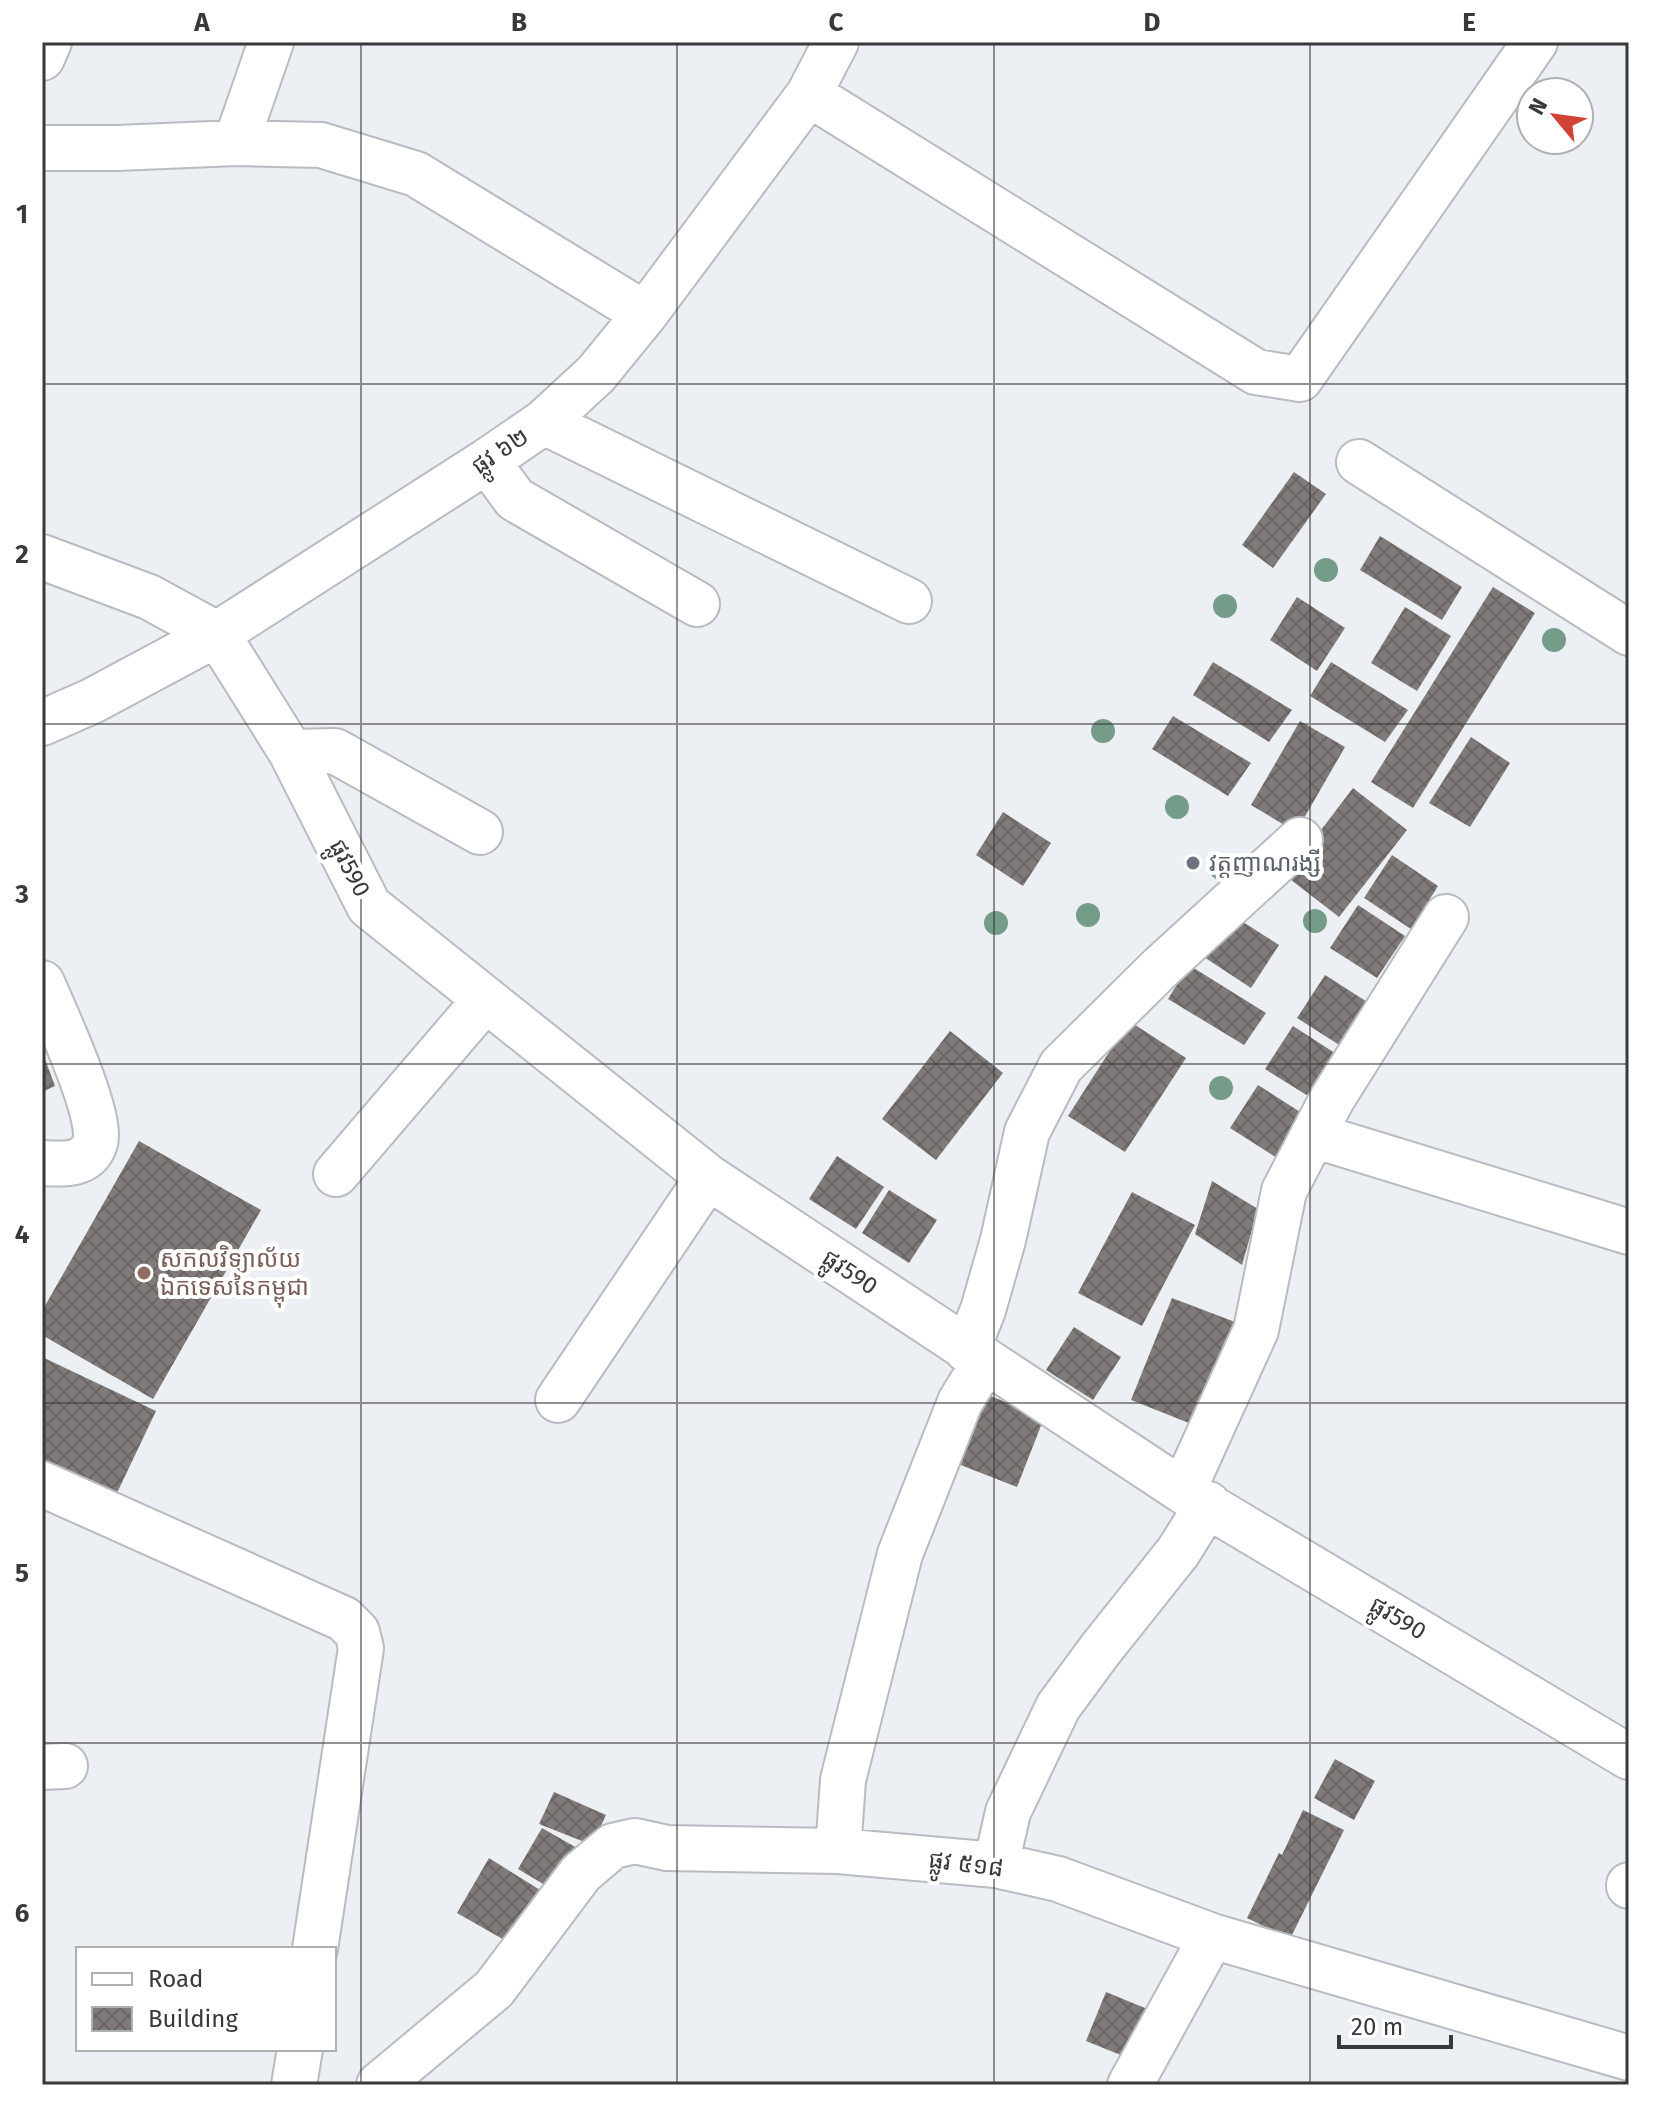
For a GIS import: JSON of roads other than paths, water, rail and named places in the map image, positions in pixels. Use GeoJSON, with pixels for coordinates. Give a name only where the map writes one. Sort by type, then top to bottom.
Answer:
{"type":"FeatureCollection","features":[{"type":"Feature","properties":{"kind":"street"},"geometry":{"type":"LineString","coordinates":[[42,58],[49,42]]}},
{"type":"Feature","properties":{"kind":"street"},"geometry":{"type":"LineString","coordinates":[[236,143],[271,42]]}},
{"type":"Feature","properties":{"kind":"street"},"geometry":{"type":"LineString","coordinates":[[809,94],[1256,372],[1300,379],[1535,42]]}},
{"type":"Feature","properties":{"kind":"street","name":"ផ្លូវ ៦២"},"geometry":{"type":"LineString","coordinates":[[42,723],[92,701],[217,634],[544,422],[596,374],[645,314],[809,94],[832,44]]}},
{"type":"Feature","properties":{"kind":"street"},"geometry":{"type":"LineString","coordinates":[[42,148],[236,143],[321,145],[416,174],[645,314]]}},
{"type":"Feature","properties":{"kind":"street"},"geometry":{"type":"LineString","coordinates":[[544,422],[909,601]]}},
{"type":"Feature","properties":{"kind":"street"},"geometry":{"type":"LineString","coordinates":[[487,461],[515,499],[697,604]]}},
{"type":"Feature","properties":{"kind":"street"},"geometry":{"type":"LineString","coordinates":[[1359,462],[1629,633]]}},
{"type":"Feature","properties":{"kind":"street"},"geometry":{"type":"LineString","coordinates":[[42,557],[149,597],[217,634]]}},
{"type":"Feature","properties":{"kind":"street","name":"ផ្លូវ590"},"geometry":{"type":"LineString","coordinates":[[217,634],[291,752],[369,906],[485,1000],[708,1177],[976,1355],[1196,1498],[1629,1757]]}},
{"type":"Feature","properties":{"kind":"street"},"geometry":{"type":"LineString","coordinates":[[291,752],[335,751],[480,832]]}},
{"type":"Feature","properties":{"kind":"street"},"geometry":{"type":"LineString","coordinates":[[838,1851],[843,1780],[900,1554],[976,1355],[983,1310],[1003,1240],[1027,1132],[1061,1066],[1160,968],[1300,840]]}},
{"type":"Feature","properties":{"kind":"street"},"geometry":{"type":"LineString","coordinates":[[996,1865],[1008,1812],[1058,1707],[1178,1552],[1256,1330],[1284,1191],[1332,1099],[1446,917]]}},
{"type":"Feature","properties":{"kind":"street"},"geometry":{"type":"LineString","coordinates":[[42,983],[82,1079],[97,1131],[95,1143],[87,1156],[70,1165],[42,1163]]}},
{"type":"Feature","properties":{"kind":"street"},"geometry":{"type":"LineString","coordinates":[[336,1174],[485,1000]]}},
{"type":"Feature","properties":{"kind":"street"},"geometry":{"type":"LineString","coordinates":[[1313,1135],[1629,1232]]}},
{"type":"Feature","properties":{"kind":"street"},"geometry":{"type":"LineString","coordinates":[[558,1400],[708,1177]]}},
{"type":"Feature","properties":{"kind":"street"},"geometry":{"type":"LineString","coordinates":[[42,1484],[344,1619],[357,1632],[361,1648],[315,1947]]}},
{"type":"Feature","properties":{"kind":"street","name":"ផ្លូវ ៥១៨"},"geometry":{"type":"LineString","coordinates":[[379,2085],[494,1989],[581,1873],[613,1846],[635,1841],[667,1848],[838,1851],[996,1865],[1058,1879],[1212,1936],[1629,2058]]}},
{"type":"Feature","properties":{"kind":"street"},"geometry":{"type":"LineString","coordinates":[[1130,2085],[1212,1936]]}},
{"type":"Feature","properties":{"kind":"street"},"geometry":{"type":"LineString","coordinates":[[294,2085],[300,2051]]}},
{"type":"Feature","properties":{"kind":"place","name":"វត្តញាណរង្សី"},"geometry":{"type":"Point","coordinates":[1193,863]}},
{"type":"Feature","properties":{"kind":"place","name":"សកលវិទ្យាល័យ ឯកទេសនៃកម្ពុជា"},"geometry":{"type":"Point","coordinates":[144,1273]}}]}
